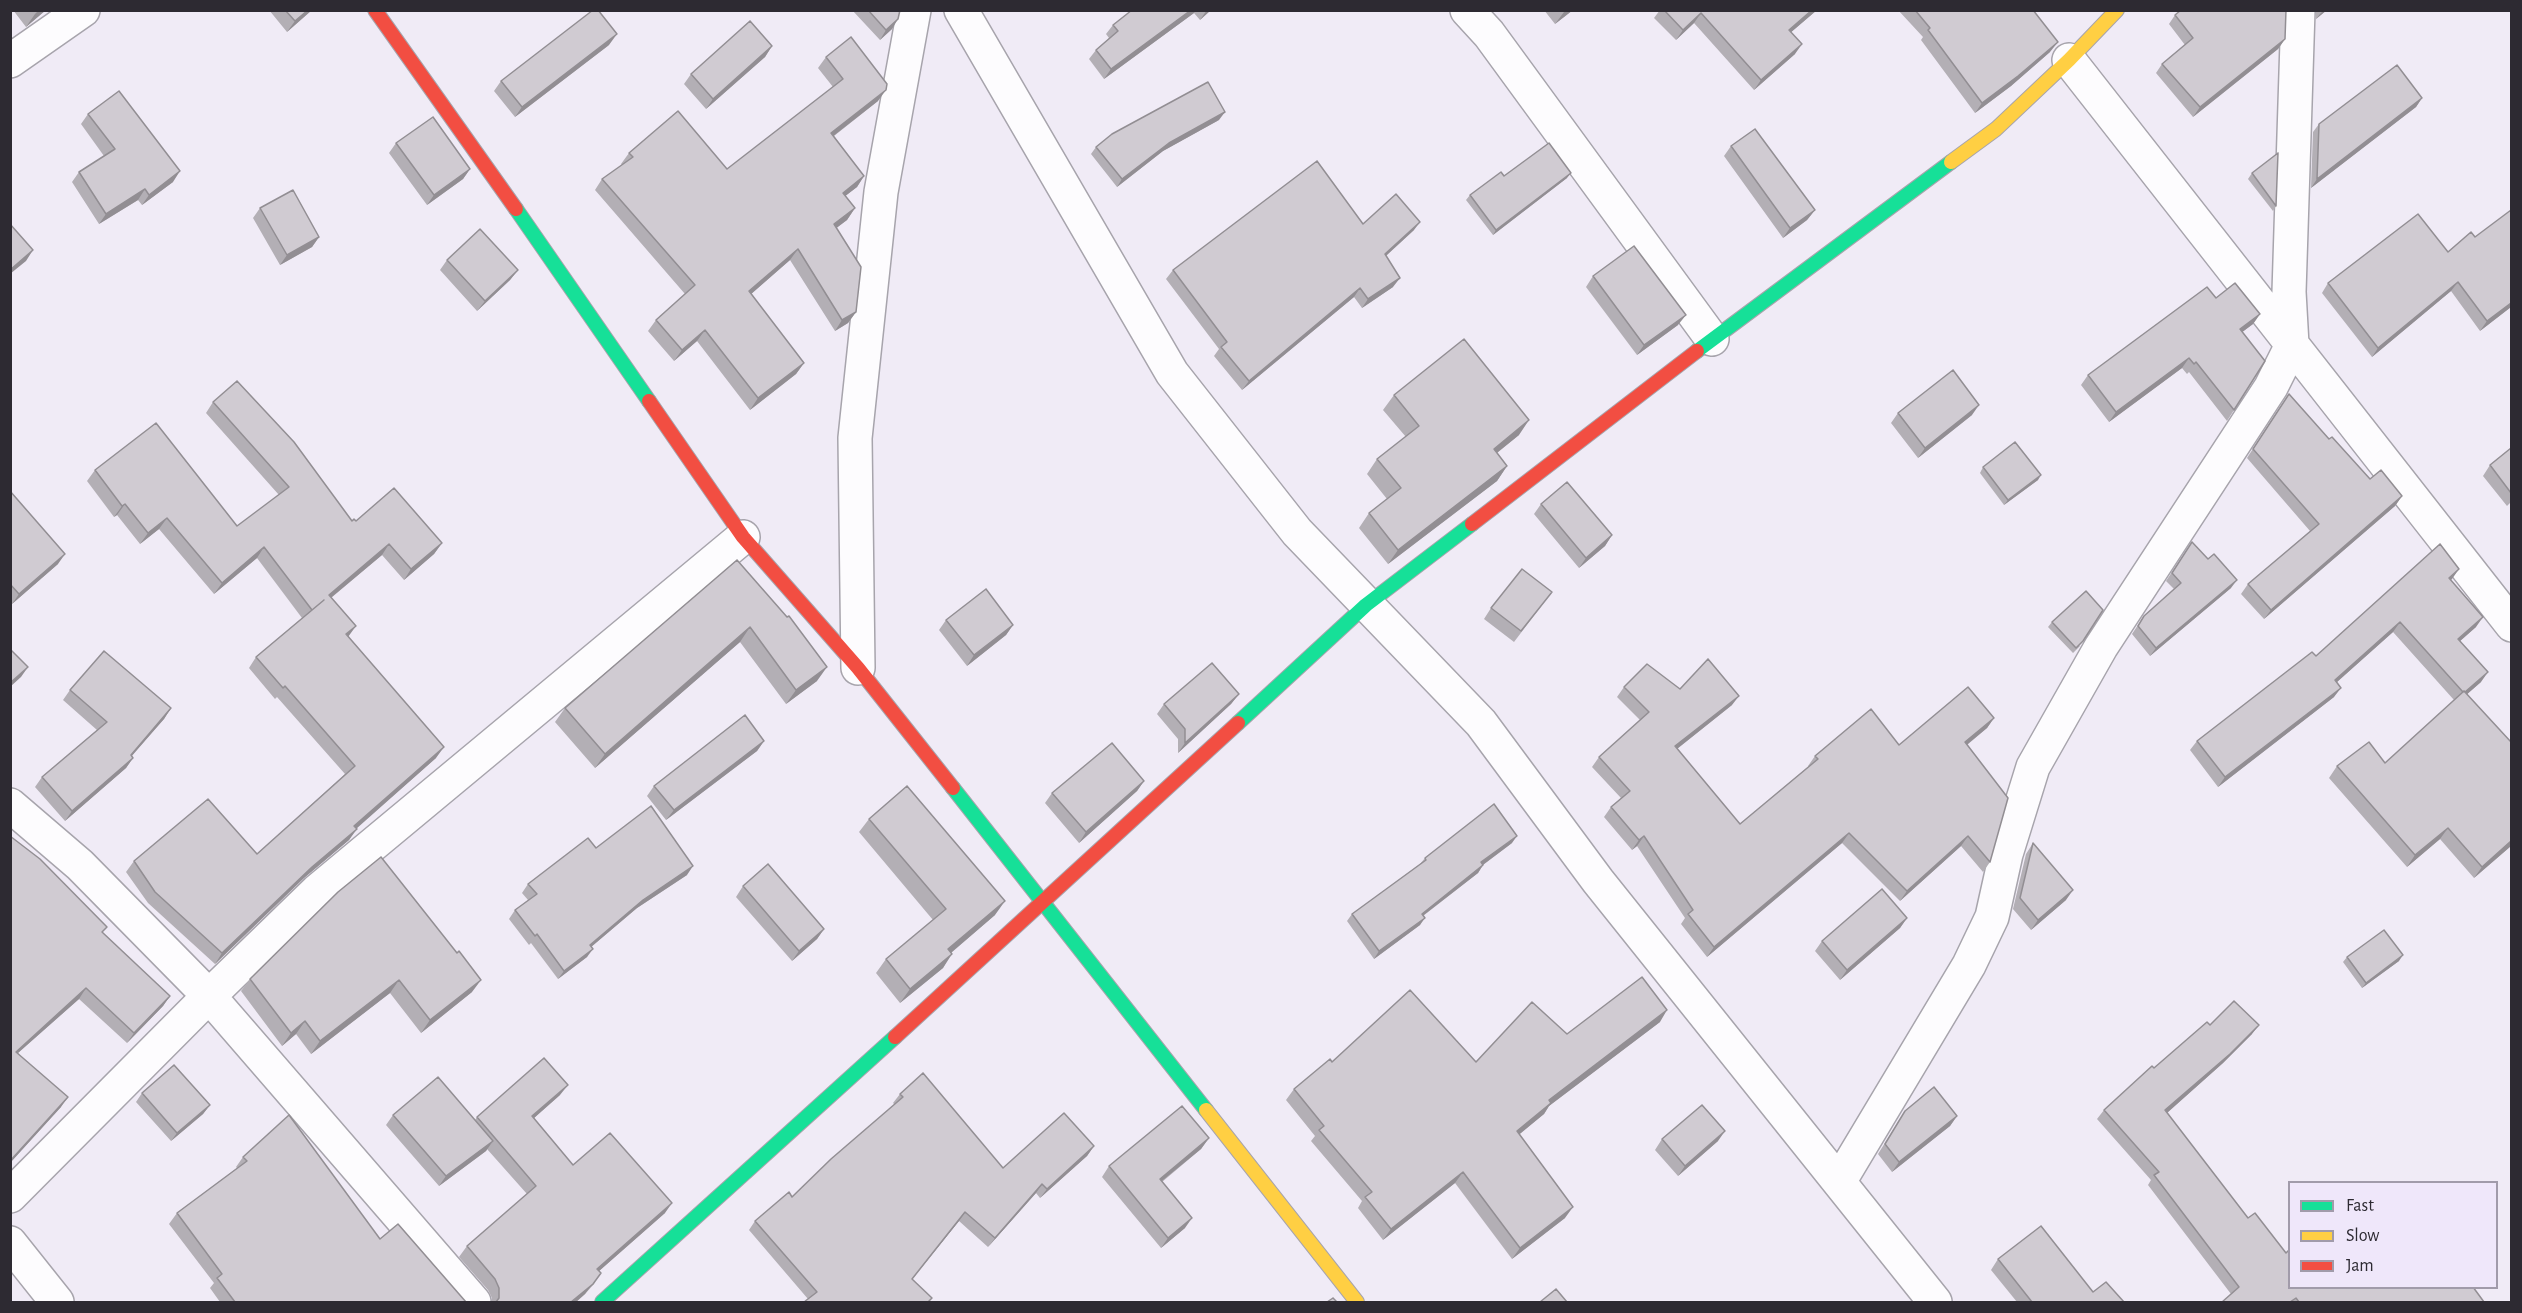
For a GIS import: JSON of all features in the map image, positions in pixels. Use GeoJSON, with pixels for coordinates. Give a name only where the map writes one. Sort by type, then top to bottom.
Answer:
{"type":"FeatureCollection","features":[{"type":"Feature","properties":{"kind":"street"},"geometry":{"type":"LineString","coordinates":[[10,61],[82,10]]}},
{"type":"Feature","properties":{"kind":"street"},"geometry":{"type":"LineString","coordinates":[[375,10],[465,135],[743,537],[858,668],[1357,1302]]}},
{"type":"Feature","properties":{"kind":"street"},"geometry":{"type":"LineString","coordinates":[[858,668],[855,438],[881,192],[914,10]]}},
{"type":"Feature","properties":{"kind":"street"},"geometry":{"type":"LineString","coordinates":[[961,10],[1172,373],[1297,532],[1481,723],[1598,881],[1935,1302]]}},
{"type":"Feature","properties":{"kind":"street"},"geometry":{"type":"LineString","coordinates":[[1467,10],[1496,43],[1712,339]]}},
{"type":"Feature","properties":{"kind":"street"},"geometry":{"type":"LineString","coordinates":[[602,1302],[1044,903],[1366,604],[1712,339],[1996,129],[2069,60],[2117,10]]}},
{"type":"Feature","properties":{"kind":"street"},"geometry":{"type":"LineString","coordinates":[[1839,1182],[1969,965],[1992,917],[2006,854],[2032,767],[2101,647],[2271,387],[2292,345],[2289,292],[2298,10]]}},
{"type":"Feature","properties":{"kind":"street"},"geometry":{"type":"LineString","coordinates":[[2069,60],[2511,625]]}},
{"type":"Feature","properties":{"kind":"street"},"geometry":{"type":"LineString","coordinates":[[10,1196],[317,891],[743,537]]}},
{"type":"Feature","properties":{"kind":"street"},"geometry":{"type":"LineString","coordinates":[[10,805],[80,865],[209,996],[474,1302]]}},
{"type":"Feature","properties":{"kind":"street"},"geometry":{"type":"LineString","coordinates":[[10,1243],[57,1302]]}},
{"type":"Feature","properties":{"kind":"building"},"geometry":{"type":"Polygon","coordinates":[[[285,10],[308,10],[295,21],[285,10]]]}},
{"type":"Feature","properties":{"kind":"building"},"geometry":{"type":"Polygon","coordinates":[[[593,10],[598,10],[617,34],[522,107],[501,81],[593,10]]]}},
{"type":"Feature","properties":{"kind":"building"},"geometry":{"type":"Polygon","coordinates":[[[868,10],[900,10],[898,19],[886,30],[868,10]]]}},
{"type":"Feature","properties":{"kind":"building"},"geometry":{"type":"Polygon","coordinates":[[[1132,10],[1191,10],[1111,69],[1096,50],[1118,31],[1113,25],[1132,10]]]}},
{"type":"Feature","properties":{"kind":"building"},"geometry":{"type":"Polygon","coordinates":[[[1664,10],[1812,10],[1789,30],[1802,44],[1761,80],[1701,13],[1683,30],[1664,10]]]}},
{"type":"Feature","properties":{"kind":"building"},"geometry":{"type":"Polygon","coordinates":[[[1915,10],[2033,10],[2058,42],[1982,103],[1915,10]]]}},
{"type":"Feature","properties":{"kind":"building"},"geometry":{"type":"Polygon","coordinates":[[[2181,10],[2286,10],[2285,39],[2200,107],[2162,64],[2193,38],[2175,15],[2181,10]]]}},
{"type":"Feature","properties":{"kind":"building"},"geometry":{"type":"Polygon","coordinates":[[[750,21],[772,46],[713,99],[691,74],[750,21]]]}},
{"type":"Feature","properties":{"kind":"building"},"geometry":{"type":"Polygon","coordinates":[[[851,37],[887,84],[886,90],[831,133],[864,176],[843,193],[855,208],[834,224],[861,267],[856,312],[842,320],[798,249],[749,291],[804,363],[758,398],[705,330],[682,350],[656,320],[695,285],[602,179],[633,157],[629,153],[678,111],[727,169],[843,79],[826,57],[851,37]]]}},
{"type":"Feature","properties":{"kind":"building"},"geometry":{"type":"Polygon","coordinates":[[[2397,65],[2422,98],[2317,179],[2319,124],[2397,65]]]}},
{"type":"Feature","properties":{"kind":"building"},"geometry":{"type":"Polygon","coordinates":[[[1208,82],[1225,112],[1169,143],[1122,179],[1096,147],[1112,134],[1208,82]]]}},
{"type":"Feature","properties":{"kind":"building"},"geometry":{"type":"Polygon","coordinates":[[[119,91],[180,171],[149,195],[145,189],[106,214],[79,172],[115,149],[88,114],[119,91]]]}},
{"type":"Feature","properties":{"kind":"building"},"geometry":{"type":"Polygon","coordinates":[[[433,117],[470,169],[434,195],[396,143],[433,117]]]}},
{"type":"Feature","properties":{"kind":"building"},"geometry":{"type":"Polygon","coordinates":[[[1755,129],[1815,210],[1790,228],[1731,146],[1755,129]]]}},
{"type":"Feature","properties":{"kind":"building"},"geometry":{"type":"Polygon","coordinates":[[[1549,143],[1571,173],[1496,230],[1470,195],[1501,172],[1504,176],[1549,143]]]}},
{"type":"Feature","properties":{"kind":"building"},"geometry":{"type":"Polygon","coordinates":[[[2278,153],[2276,206],[2252,173],[2278,153]]]}},
{"type":"Feature","properties":{"kind":"building"},"geometry":{"type":"Polygon","coordinates":[[[1317,161],[1363,224],[1396,194],[1420,222],[1385,254],[1400,278],[1368,299],[1360,288],[1249,381],[1221,347],[1227,342],[1173,270],[1317,161]]]}},
{"type":"Feature","properties":{"kind":"building"},"geometry":{"type":"Polygon","coordinates":[[[293,190],[319,237],[287,255],[260,208],[293,190]]]}},
{"type":"Feature","properties":{"kind":"building"},"geometry":{"type":"Polygon","coordinates":[[[2511,210],[2511,303],[2487,321],[2458,282],[2378,348],[2328,283],[2418,214],[2448,252],[2471,232],[2475,237],[2511,210]]]}},
{"type":"Feature","properties":{"kind":"building"},"geometry":{"type":"Polygon","coordinates":[[[10,224],[33,250],[10,270],[10,224]]]}},
{"type":"Feature","properties":{"kind":"building"},"geometry":{"type":"Polygon","coordinates":[[[480,229],[518,270],[485,301],[447,260],[480,229]]]}},
{"type":"Feature","properties":{"kind":"building"},"geometry":{"type":"Polygon","coordinates":[[[1634,246],[1686,315],[1644,345],[1593,276],[1634,246]]]}},
{"type":"Feature","properties":{"kind":"building"},"geometry":{"type":"Polygon","coordinates":[[[2235,283],[2260,314],[2240,329],[2265,361],[2234,410],[2196,362],[2194,364],[2189,358],[2116,412],[2088,375],[2207,287],[2216,298],[2235,283]]]}},
{"type":"Feature","properties":{"kind":"building"},"geometry":{"type":"Polygon","coordinates":[[[1464,339],[1529,420],[1494,449],[1507,466],[1398,550],[1369,513],[1401,488],[1377,459],[1419,426],[1394,395],[1464,339]]]}},
{"type":"Feature","properties":{"kind":"building"},"geometry":{"type":"Polygon","coordinates":[[[1953,370],[1979,405],[1925,448],[1898,413],[1953,370]]]}},
{"type":"Feature","properties":{"kind":"building"},"geometry":{"type":"Polygon","coordinates":[[[237,381],[294,442],[352,521],[354,519],[356,521],[394,488],[442,543],[411,569],[389,544],[329,595],[356,626],[346,634],[444,747],[354,826],[357,829],[312,867],[222,953],[155,892],[134,861],[208,799],[257,854],[355,766],[285,686],[283,688],[256,657],[324,600],[312,610],[264,547],[222,583],[167,518],[148,533],[125,504],[122,506],[95,470],[156,423],[237,526],[289,487],[213,402],[237,381]]]}},
{"type":"Feature","properties":{"kind":"building"},"geometry":{"type":"Polygon","coordinates":[[[2289,394],[2329,439],[2332,437],[2370,479],[2381,470],[2402,496],[2271,610],[2248,584],[2319,524],[2253,449],[2289,394]]]}},
{"type":"Feature","properties":{"kind":"building"},"geometry":{"type":"Polygon","coordinates":[[[2015,442],[2041,475],[2008,500],[1983,467],[2015,442]]]}},
{"type":"Feature","properties":{"kind":"building"},"geometry":{"type":"Polygon","coordinates":[[[2511,448],[2511,493],[2490,465],[2511,448]]]}},
{"type":"Feature","properties":{"kind":"building"},"geometry":{"type":"Polygon","coordinates":[[[1567,482],[1612,535],[1586,558],[1541,504],[1567,482]]]}},
{"type":"Feature","properties":{"kind":"building"},"geometry":{"type":"Polygon","coordinates":[[[10,491],[65,554],[19,594],[10,584],[10,491]]]}},
{"type":"Feature","properties":{"kind":"building"},"geometry":{"type":"Polygon","coordinates":[[[2192,542],[2208,559],[2214,554],[2237,580],[2156,648],[2138,626],[2144,616],[2181,583],[2172,573],[2192,542]]]}},
{"type":"Feature","properties":{"kind":"building"},"geometry":{"type":"Polygon","coordinates":[[[2440,544],[2459,569],[2449,578],[2483,617],[2458,639],[2488,672],[2463,692],[2400,622],[2335,680],[2341,688],[2225,777],[2197,741],[2312,652],[2316,656],[2440,544]]]}},
{"type":"Feature","properties":{"kind":"building"},"geometry":{"type":"Polygon","coordinates":[[[737,560],[787,617],[789,616],[827,667],[796,690],[750,627],[605,754],[565,708],[737,560]]]}},
{"type":"Feature","properties":{"kind":"building"},"geometry":{"type":"Polygon","coordinates":[[[1522,569],[1552,592],[1521,631],[1491,608],[1522,569]]]}},
{"type":"Feature","properties":{"kind":"building"},"geometry":{"type":"Polygon","coordinates":[[[986,589],[1013,625],[974,655],[946,620],[986,589]]]}},
{"type":"Feature","properties":{"kind":"building"},"geometry":{"type":"Polygon","coordinates":[[[2086,591],[2103,610],[2076,648],[2052,622],[2086,591]]]}},
{"type":"Feature","properties":{"kind":"building"},"geometry":{"type":"Polygon","coordinates":[[[10,649],[28,667],[10,683],[10,649]]]}},
{"type":"Feature","properties":{"kind":"building"},"geometry":{"type":"Polygon","coordinates":[[[104,651],[171,708],[131,755],[133,758],[72,811],[42,777],[107,722],[70,690],[104,651]]]}},
{"type":"Feature","properties":{"kind":"building"},"geometry":{"type":"Polygon","coordinates":[[[1708,659],[1739,696],[1675,746],[1740,824],[1818,759],[1815,756],[1871,709],[1899,745],[1968,687],[1994,718],[1965,742],[2008,798],[1990,862],[1968,836],[1907,891],[1849,833],[1714,947],[1688,914],[1693,910],[1644,836],[1639,840],[1611,807],[1630,791],[1599,757],[1649,712],[1624,687],[1647,664],[1680,689],[1708,659]]]}},
{"type":"Feature","properties":{"kind":"building"},"geometry":{"type":"Polygon","coordinates":[[[1212,663],[1239,694],[1185,743],[1185,729],[1164,704],[1212,663]]]}},
{"type":"Feature","properties":{"kind":"building"},"geometry":{"type":"Polygon","coordinates":[[[2464,691],[2511,742],[2511,841],[2482,867],[2448,828],[2415,855],[2337,766],[2369,742],[2385,763],[2464,691]]]}},
{"type":"Feature","properties":{"kind":"building"},"geometry":{"type":"Polygon","coordinates":[[[745,715],[764,741],[674,810],[654,786],[745,715]]]}},
{"type":"Feature","properties":{"kind":"building"},"geometry":{"type":"Polygon","coordinates":[[[1112,743],[1144,781],[1086,832],[1052,793],[1112,743]]]}},
{"type":"Feature","properties":{"kind":"building"},"geometry":{"type":"Polygon","coordinates":[[[907,786],[1005,901],[948,949],[952,954],[910,989],[886,959],[946,909],[869,819],[907,786]]]}},
{"type":"Feature","properties":{"kind":"building"},"geometry":{"type":"Polygon","coordinates":[[[1494,804],[1517,836],[1481,862],[1483,865],[1422,914],[1425,918],[1379,951],[1352,914],[1426,860],[1425,858],[1494,804]]]}},
{"type":"Feature","properties":{"kind":"building"},"geometry":{"type":"Polygon","coordinates":[[[651,806],[693,866],[643,900],[590,945],[593,949],[564,971],[537,934],[535,936],[515,910],[537,894],[528,884],[588,838],[596,848],[651,806]]]}},
{"type":"Feature","properties":{"kind":"building"},"geometry":{"type":"Polygon","coordinates":[[[10,836],[40,859],[107,927],[102,932],[170,996],[134,1033],[86,988],[16,1052],[68,1097],[10,1161],[10,836]]]}},
{"type":"Feature","properties":{"kind":"building"},"geometry":{"type":"Polygon","coordinates":[[[2033,843],[2073,890],[2038,920],[2020,898],[2033,843]]]}},
{"type":"Feature","properties":{"kind":"building"},"geometry":{"type":"Polygon","coordinates":[[[381,857],[481,980],[430,1020],[399,980],[320,1041],[305,1021],[291,1033],[250,979],[338,892],[381,857]]]}},
{"type":"Feature","properties":{"kind":"building"},"geometry":{"type":"Polygon","coordinates":[[[768,864],[824,929],[799,951],[743,886],[768,864]]]}},
{"type":"Feature","properties":{"kind":"building"},"geometry":{"type":"Polygon","coordinates":[[[1882,889],[1907,918],[1847,970],[1822,941],[1882,889]]]}},
{"type":"Feature","properties":{"kind":"building"},"geometry":{"type":"Polygon","coordinates":[[[2384,930],[2403,955],[2366,983],[2347,957],[2384,930]]]}},
{"type":"Feature","properties":{"kind":"building"},"geometry":{"type":"Polygon","coordinates":[[[1642,977],[1667,1010],[1549,1100],[1551,1103],[1517,1131],[1573,1207],[1520,1248],[1463,1172],[1391,1229],[1365,1197],[1372,1192],[1319,1130],[1324,1126],[1294,1089],[1330,1059],[1332,1062],[1410,990],[1476,1062],[1532,1002],[1567,1034],[1642,977]]]}},
{"type":"Feature","properties":{"kind":"building"},"geometry":{"type":"Polygon","coordinates":[[[2234,1001],[2259,1025],[2230,1054],[2165,1110],[2248,1218],[2255,1213],[2286,1253],[2288,1251],[2288,1289],[2474,1289],[2484,1302],[2299,1302],[2296,1298],[2290,1302],[2222,1302],[2239,1287],[2154,1175],[2159,1172],[2104,1110],[2152,1066],[2154,1068],[2207,1022],[2210,1025],[2234,1001]]]}},
{"type":"Feature","properties":{"kind":"building"},"geometry":{"type":"Polygon","coordinates":[[[544,1058],[568,1085],[532,1116],[573,1165],[610,1133],[672,1203],[597,1269],[601,1273],[593,1284],[571,1302],[496,1302],[499,1298],[499,1288],[495,1279],[467,1246],[536,1186],[477,1117],[544,1058]]]}},
{"type":"Feature","properties":{"kind":"building"},"geometry":{"type":"Polygon","coordinates":[[[174,1065],[210,1105],[177,1133],[142,1093],[174,1065]]]}},
{"type":"Feature","properties":{"kind":"building"},"geometry":{"type":"Polygon","coordinates":[[[923,1073],[1003,1168],[1064,1113],[1094,1146],[1047,1189],[1042,1184],[995,1238],[965,1212],[912,1279],[932,1298],[928,1302],[804,1302],[817,1292],[755,1221],[789,1192],[792,1197],[831,1159],[903,1097],[900,1094],[923,1073]]]}},
{"type":"Feature","properties":{"kind":"building"},"geometry":{"type":"Polygon","coordinates":[[[438,1077],[493,1141],[446,1176],[393,1115],[438,1077]]]}},
{"type":"Feature","properties":{"kind":"building"},"geometry":{"type":"Polygon","coordinates":[[[1934,1087],[1957,1116],[1899,1162],[1885,1144],[1905,1111],[1934,1087]]]}},
{"type":"Feature","properties":{"kind":"building"},"geometry":{"type":"Polygon","coordinates":[[[1702,1105],[1725,1131],[1685,1166],[1662,1139],[1702,1105]]]}},
{"type":"Feature","properties":{"kind":"building"},"geometry":{"type":"Polygon","coordinates":[[[1182,1106],[1209,1138],[1160,1179],[1192,1218],[1168,1238],[1109,1166],[1182,1106]]]}},
{"type":"Feature","properties":{"kind":"building"},"geometry":{"type":"Polygon","coordinates":[[[289,1115],[380,1239],[398,1224],[466,1302],[235,1302],[217,1278],[222,1274],[177,1213],[247,1161],[243,1157],[289,1115]]]}},
{"type":"Feature","properties":{"kind":"building"},"geometry":{"type":"Polygon","coordinates":[[[2041,1226],[2093,1292],[2106,1282],[2124,1302],[2032,1302],[1998,1259],[2041,1226]]]}},
{"type":"Feature","properties":{"kind":"building"},"geometry":{"type":"Polygon","coordinates":[[[1556,1289],[1567,1302],[1540,1302],[1556,1289]]]}},
{"type":"Feature","properties":{"kind":"traffic: fast"},"geometry":{"type":"LineString","coordinates":[[1697,351],[1951,162]]}},
{"type":"Feature","properties":{"kind":"traffic: fast"},"geometry":{"type":"LineString","coordinates":[[516,209],[649,401]]}},
{"type":"Feature","properties":{"kind":"traffic: fast"},"geometry":{"type":"LineString","coordinates":[[1238,723],[1366,605],[1472,524]]}},
{"type":"Feature","properties":{"kind":"traffic: fast"},"geometry":{"type":"LineString","coordinates":[[953,788],[1206,1110]]}},
{"type":"Feature","properties":{"kind":"traffic: fast"},"geometry":{"type":"LineString","coordinates":[[602,1302],[895,1037]]}},
{"type":"Feature","properties":{"kind":"traffic: slow"},"geometry":{"type":"LineString","coordinates":[[1951,162],[1996,129],[2069,60],[2117,10]]}},
{"type":"Feature","properties":{"kind":"traffic: slow"},"geometry":{"type":"LineString","coordinates":[[1206,1110],[1357,1302]]}},
{"type":"Feature","properties":{"kind":"traffic: jam"},"geometry":{"type":"LineString","coordinates":[[375,10],[516,209]]}},
{"type":"Feature","properties":{"kind":"traffic: jam"},"geometry":{"type":"LineString","coordinates":[[1472,524],[1697,351]]}},
{"type":"Feature","properties":{"kind":"traffic: jam"},"geometry":{"type":"LineString","coordinates":[[649,401],[743,537],[858,668],[953,788]]}},
{"type":"Feature","properties":{"kind":"traffic: jam"},"geometry":{"type":"LineString","coordinates":[[895,1037],[1238,723]]}}]}
